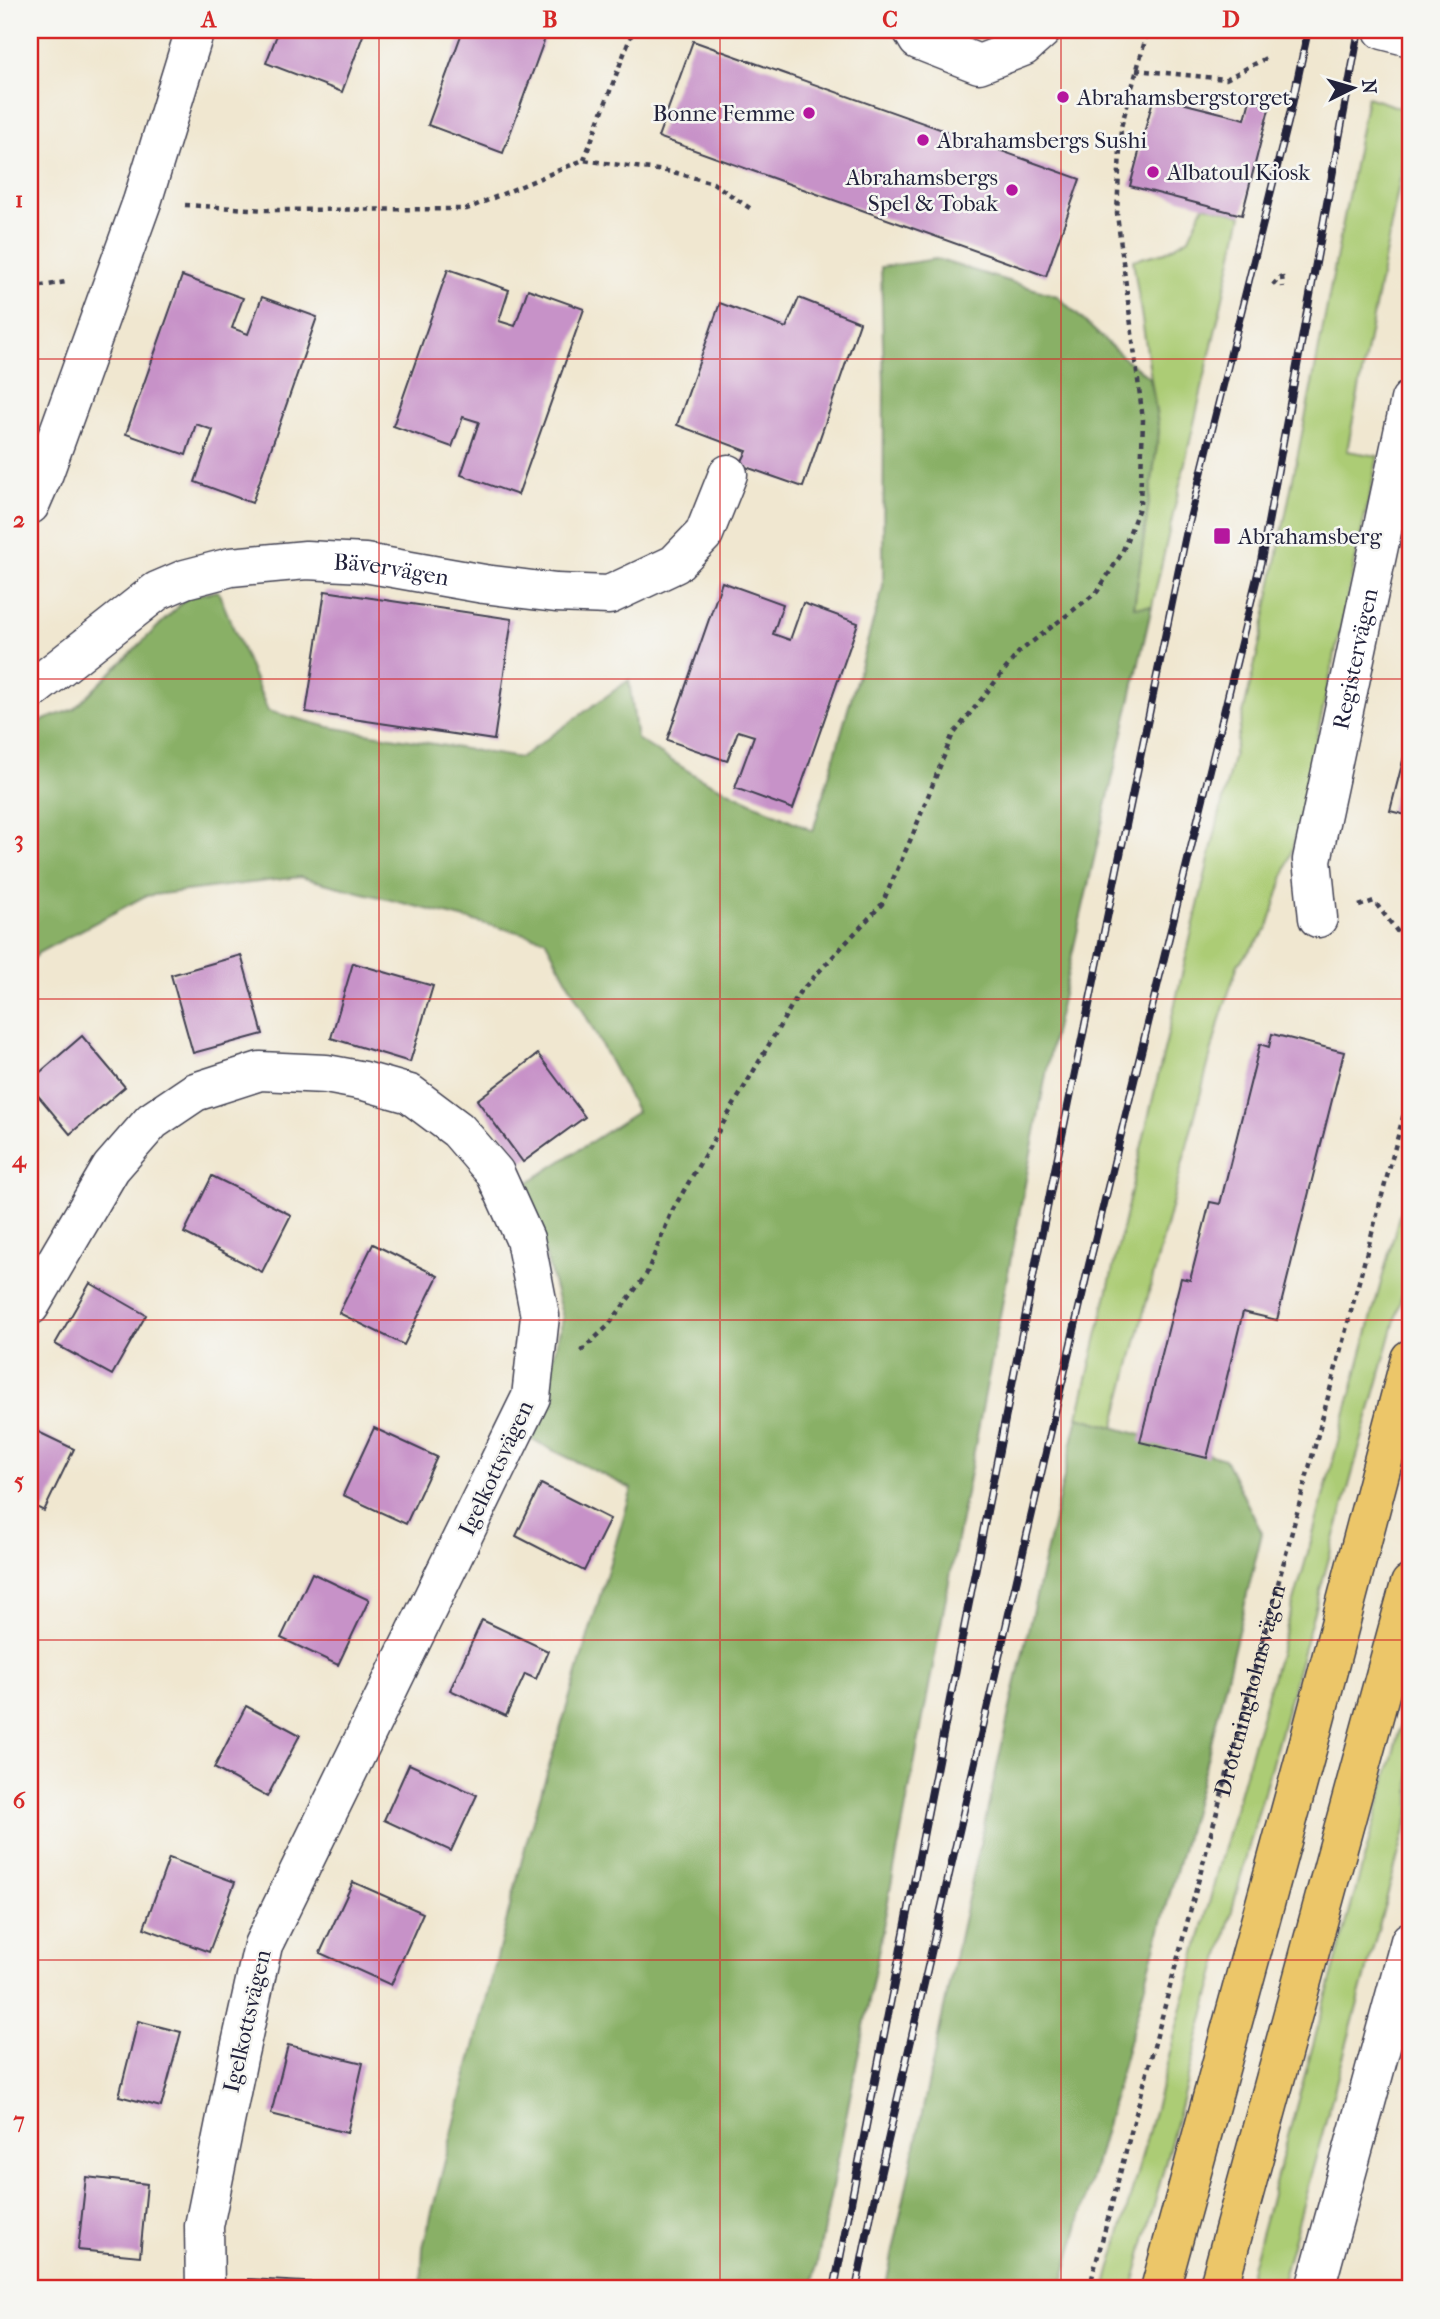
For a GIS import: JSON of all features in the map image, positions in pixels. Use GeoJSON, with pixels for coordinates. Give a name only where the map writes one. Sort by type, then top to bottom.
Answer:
{"type":"FeatureCollection","features":[{"type":"Feature","properties":{"kind":"main road"},"geometry":{"type":"LineString","coordinates":[[1160,2289],[1410,1359]]}},
{"type":"Feature","properties":{"kind":"main road"},"geometry":{"type":"LineString","coordinates":[[1218,2289],[1410,1584]]}},
{"type":"Feature","properties":{"kind":"street"},"geometry":{"type":"LineString","coordinates":[[30,505],[142,202],[195,30]]}},
{"type":"Feature","properties":{"kind":"street"},"geometry":{"type":"LineString","coordinates":[[912,30],[918,40],[979,64],[1023,47],[1042,30]]}},
{"type":"Feature","properties":{"kind":"street"},"geometry":{"type":"LineString","coordinates":[[1383,30],[1410,37]]}},
{"type":"Feature","properties":{"kind":"street","name":"Registervägen"},"geometry":{"type":"LineString","coordinates":[[1318,918],[1312,860],[1410,400]]}},
{"type":"Feature","properties":{"kind":"street","name":"Bävervägen"},"geometry":{"type":"LineString","coordinates":[[30,691],[157,591],[185,579],[231,567],[306,560],[365,563],[496,586],[556,593],[609,595],[675,564],[704,534],[728,474]]}},
{"type":"Feature","properties":{"kind":"street","name":"Igelkottsvägen"},"geometry":{"type":"LineString","coordinates":[[30,1306],[111,1168],[152,1121],[195,1092],[260,1071],[327,1074],[364,1080],[410,1094],[458,1130],[495,1173],[525,1239],[540,1316],[531,1397],[263,1945],[204,2226],[205,2289]]}},
{"type":"Feature","properties":{"kind":"street"},"geometry":{"type":"LineString","coordinates":[[1315,2289],[1410,1941]]}},
{"type":"Feature","properties":{"kind":"path"},"geometry":{"type":"LineString","coordinates":[[583,160],[633,30]]}},
{"type":"Feature","properties":{"kind":"path"},"geometry":{"type":"LineString","coordinates":[[579,1352],[608,1325],[646,1275],[672,1211],[799,993],[882,904],[952,736],[1019,652],[1097,592],[1122,554],[1140,505],[1143,420],[1117,214],[1121,127],[1148,30]]}},
{"type":"Feature","properties":{"kind":"path"},"geometry":{"type":"LineString","coordinates":[[1136,70],[1226,79],[1268,57]]}},
{"type":"Feature","properties":{"kind":"path"},"geometry":{"type":"LineString","coordinates":[[142,202],[266,210],[467,209],[583,160],[673,172],[713,183],[751,209]]}},
{"type":"Feature","properties":{"kind":"path"},"geometry":{"type":"LineString","coordinates":[[1273,285],[1281,276],[1283,287]]}},
{"type":"Feature","properties":{"kind":"path"},"geometry":{"type":"LineString","coordinates":[[30,288],[67,282]]}},
{"type":"Feature","properties":{"kind":"path"},"geometry":{"type":"LineString","coordinates":[[1318,918],[1374,901],[1410,948]]}},
{"type":"Feature","properties":{"kind":"path","name":"Drottningholmsvägen"},"geometry":{"type":"LineString","coordinates":[[1090,2289],[1410,1091]]}},
{"type":"Feature","properties":{"kind":"green space"},"geometry":{"type":"Polygon","coordinates":[[[1367,97],[1410,111],[1410,158],[1404,158],[1347,451],[1378,456],[1293,847],[1267,930],[1238,964],[1220,1019],[1114,1427],[1078,1417],[1260,642],[1367,97]]]}},
{"type":"Feature","properties":{"kind":"green space"},"geometry":{"type":"Polygon","coordinates":[[[1204,205],[1242,215],[1152,606],[1134,608],[1159,431],[1133,260],[1165,252],[1189,238],[1204,205]]]}},
{"type":"Feature","properties":{"kind":"green space"},"geometry":{"type":"Polygon","coordinates":[[[936,259],[1057,296],[1124,358],[1150,378],[1159,431],[1134,607],[1152,606],[1053,1038],[812,2289],[421,2289],[423,2247],[527,1840],[632,1489],[532,1440],[563,1318],[526,1184],[637,1112],[545,939],[300,877],[145,896],[38,953],[30,962],[30,725],[74,709],[189,596],[218,591],[268,711],[329,727],[520,758],[629,680],[637,739],[698,777],[813,831],[883,587],[884,384],[881,267],[936,259]]]}},
{"type":"Feature","properties":{"kind":"green space"},"geometry":{"type":"Polygon","coordinates":[[[1410,1175],[1410,1266],[1249,1846],[1132,2289],[1105,2289],[1219,1865],[1312,1538],[1410,1175]]]}},
{"type":"Feature","properties":{"kind":"green space"},"geometry":{"type":"Polygon","coordinates":[[[1078,1417],[1225,1459],[1262,1533],[1206,1763],[1061,2289],[885,2289],[1014,1690],[1078,1417]]]}},
{"type":"Feature","properties":{"kind":"green space"},"geometry":{"type":"Polygon","coordinates":[[[1410,1692],[1410,1812],[1280,2289],[1246,2289],[1410,1692]]]}},
{"type":"Feature","properties":{"kind":"building"},"geometry":{"type":"Polygon","coordinates":[[[279,30],[365,30],[342,92],[266,63],[279,30]]]}},
{"type":"Feature","properties":{"kind":"building"},"geometry":{"type":"Polygon","coordinates":[[[463,30],[548,30],[503,153],[428,125],[463,30]]]}},
{"type":"Feature","properties":{"kind":"building"},"geometry":{"type":"Polygon","coordinates":[[[693,41],[1080,179],[1046,276],[658,137],[693,41]]]}},
{"type":"Feature","properties":{"kind":"building"},"geometry":{"type":"Polygon","coordinates":[[[1154,96],[1245,119],[1250,100],[1270,105],[1242,215],[1130,186],[1154,96]]]}},
{"type":"Feature","properties":{"kind":"building"},"geometry":{"type":"Polygon","coordinates":[[[448,269],[509,290],[499,321],[515,326],[528,289],[584,309],[518,495],[461,475],[479,422],[463,417],[452,447],[393,426],[448,269]]]}},
{"type":"Feature","properties":{"kind":"building"},"geometry":{"type":"Polygon","coordinates":[[[182,276],[243,298],[232,328],[248,334],[262,297],[317,317],[252,503],[195,482],[213,430],[196,424],[186,455],[126,434],[182,276]]]}},
{"type":"Feature","properties":{"kind":"building"},"geometry":{"type":"Polygon","coordinates":[[[799,298],[860,322],[803,487],[740,465],[747,451],[677,425],[720,303],[786,328],[799,298]]]}},
{"type":"Feature","properties":{"kind":"building"},"geometry":{"type":"Polygon","coordinates":[[[722,582],[783,604],[773,634],[790,640],[803,603],[858,623],[793,809],[735,788],[754,736],[738,731],[727,761],[667,740],[722,582]]]}},
{"type":"Feature","properties":{"kind":"building"},"geometry":{"type":"Polygon","coordinates":[[[325,591],[512,619],[494,740],[306,712],[325,591]]]}},
{"type":"Feature","properties":{"kind":"building"},"geometry":{"type":"Polygon","coordinates":[[[1410,737],[1410,816],[1390,811],[1410,737]]]}},
{"type":"Feature","properties":{"kind":"building"},"geometry":{"type":"Polygon","coordinates":[[[241,955],[263,1034],[193,1053],[171,975],[241,955]]]}},
{"type":"Feature","properties":{"kind":"building"},"geometry":{"type":"Polygon","coordinates":[[[353,963],[433,986],[410,1062],[331,1038],[353,963]]]}},
{"type":"Feature","properties":{"kind":"building"},"geometry":{"type":"Polygon","coordinates":[[[1272,1034],[1344,1052],[1277,1320],[1243,1312],[1207,1458],[1140,1442],[1181,1278],[1190,1280],[1210,1202],[1220,1204],[1260,1044],[1269,1047],[1272,1034]]]}},
{"type":"Feature","properties":{"kind":"building"},"geometry":{"type":"Polygon","coordinates":[[[82,1036],[125,1087],[70,1134],[30,1086],[30,1081],[82,1036]]]}},
{"type":"Feature","properties":{"kind":"building"},"geometry":{"type":"Polygon","coordinates":[[[538,1054],[585,1117],[523,1162],[477,1100],[538,1054]]]}},
{"type":"Feature","properties":{"kind":"building"},"geometry":{"type":"Polygon","coordinates":[[[212,1176],[291,1215],[262,1272],[184,1233],[212,1176]]]}},
{"type":"Feature","properties":{"kind":"building"},"geometry":{"type":"Polygon","coordinates":[[[373,1244],[438,1276],[404,1345],[339,1313],[373,1244]]]}},
{"type":"Feature","properties":{"kind":"building"},"geometry":{"type":"Polygon","coordinates":[[[90,1283],[146,1315],[112,1375],[55,1344],[90,1283]]]}},
{"type":"Feature","properties":{"kind":"building"},"geometry":{"type":"Polygon","coordinates":[[[30,1428],[74,1449],[44,1511],[30,1504],[30,1428]]]}},
{"type":"Feature","properties":{"kind":"building"},"geometry":{"type":"Polygon","coordinates":[[[374,1428],[437,1457],[406,1524],[343,1495],[374,1428]]]}},
{"type":"Feature","properties":{"kind":"building"},"geometry":{"type":"Polygon","coordinates":[[[541,1484],[610,1519],[584,1571],[516,1536],[541,1484]]]}},
{"type":"Feature","properties":{"kind":"building"},"geometry":{"type":"Polygon","coordinates":[[[312,1573],[369,1600],[338,1665],[281,1638],[312,1573]]]}},
{"type":"Feature","properties":{"kind":"building"},"geometry":{"type":"Polygon","coordinates":[[[482,1620],[548,1651],[536,1679],[525,1674],[506,1716],[450,1690],[482,1620]]]}},
{"type":"Feature","properties":{"kind":"building"},"geometry":{"type":"Polygon","coordinates":[[[246,1706],[300,1735],[267,1797],[214,1768],[246,1706]]]}},
{"type":"Feature","properties":{"kind":"building"},"geometry":{"type":"Polygon","coordinates":[[[409,1764],[477,1795],[451,1851],[384,1820],[409,1764]]]}},
{"type":"Feature","properties":{"kind":"building"},"geometry":{"type":"Polygon","coordinates":[[[169,1858],[235,1882],[209,1952],[144,1928],[169,1858]]]}},
{"type":"Feature","properties":{"kind":"building"},"geometry":{"type":"Polygon","coordinates":[[[353,1882],[423,1913],[391,1985],[320,1953],[353,1882]]]}},
{"type":"Feature","properties":{"kind":"building"},"geometry":{"type":"Polygon","coordinates":[[[138,2021],[181,2032],[161,2107],[119,2096],[138,2021]]]}},
{"type":"Feature","properties":{"kind":"building"},"geometry":{"type":"Polygon","coordinates":[[[288,2045],[363,2063],[347,2133],[271,2114],[288,2045]]]}},
{"type":"Feature","properties":{"kind":"building"},"geometry":{"type":"Polygon","coordinates":[[[86,2177],[147,2184],[140,2256],[78,2250],[86,2177]]]}},
{"type":"Feature","properties":{"kind":"building"},"geometry":{"type":"Polygon","coordinates":[[[249,2279],[322,2283],[322,2289],[249,2289],[249,2279]]]}},
{"type":"Feature","properties":{"kind":"railway"},"geometry":{"type":"LineString","coordinates":[[834,2289],[1038,1252],[1186,535],[1290,114],[1308,30]]}},
{"type":"Feature","properties":{"kind":"railway"},"geometry":{"type":"LineString","coordinates":[[856,2289],[1089,1265],[1261,561],[1359,30]]}},
{"type":"Feature","properties":{"kind":"place","name":"Abrahamsbergstorget"},"geometry":{"type":"Point","coordinates":[1063,97]}},
{"type":"Feature","properties":{"kind":"place","name":"Bonne Femme"},"geometry":{"type":"Point","coordinates":[809,113]}},
{"type":"Feature","properties":{"kind":"place","name":"Abrahamsbergs Sushi"},"geometry":{"type":"Point","coordinates":[923,140]}},
{"type":"Feature","properties":{"kind":"place","name":"Albatoul Kiosk"},"geometry":{"type":"Point","coordinates":[1153,172]}},
{"type":"Feature","properties":{"kind":"place","name":"Abrahamsbergs Spel & Tobak"},"geometry":{"type":"Point","coordinates":[1012,190]}},
{"type":"Feature","properties":{"kind":"place","name":"Abrahamsberg"},"geometry":{"type":"Point","coordinates":[1222,536]}}]}
